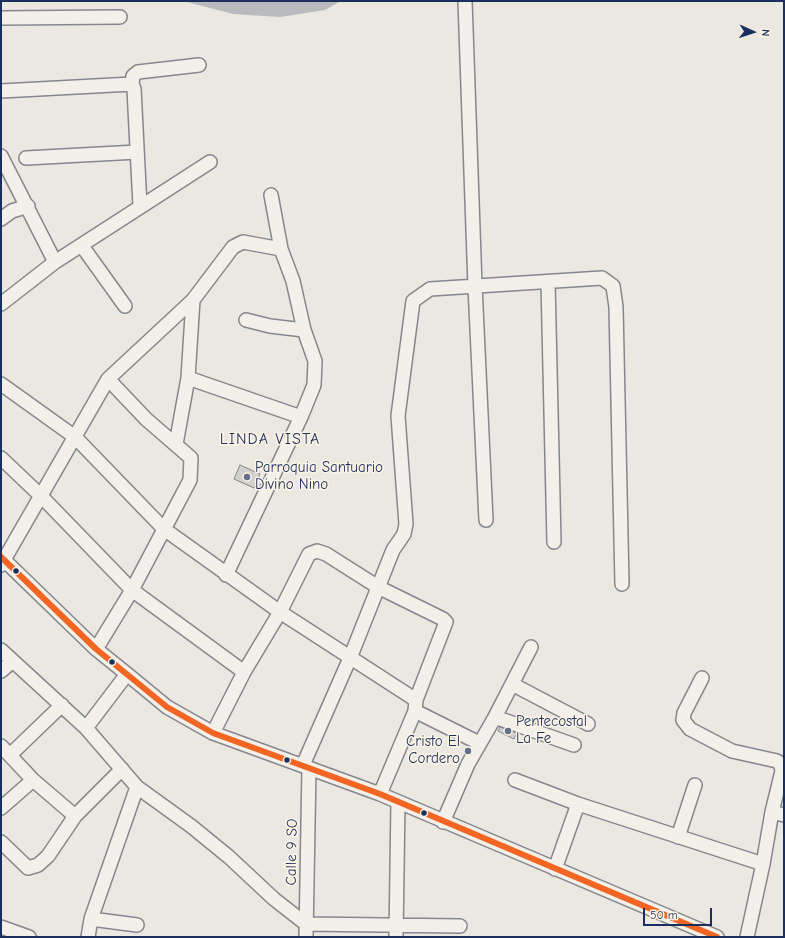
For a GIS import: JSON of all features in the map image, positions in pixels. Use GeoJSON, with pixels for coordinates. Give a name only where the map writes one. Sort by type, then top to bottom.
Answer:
{"type":"FeatureCollection","features":[{"type":"Feature","properties":{"kind":"street"},"geometry":{"type":"LineString","coordinates":[[464,1],[486,520]]}},
{"type":"Feature","properties":{"kind":"street"},"geometry":{"type":"LineString","coordinates":[[1,18],[120,17]]}},
{"type":"Feature","properties":{"kind":"street"},"geometry":{"type":"LineString","coordinates":[[140,206],[134,89],[132,84],[133,76],[138,72],[198,65]]}},
{"type":"Feature","properties":{"kind":"street"},"geometry":{"type":"LineString","coordinates":[[1,91],[132,84]]}},
{"type":"Feature","properties":{"kind":"street"},"geometry":{"type":"LineString","coordinates":[[26,158],[137,152]]}},
{"type":"Feature","properties":{"kind":"street"},"geometry":{"type":"LineString","coordinates":[[1,156],[28,206],[55,262]]}},
{"type":"Feature","properties":{"kind":"street"},"geometry":{"type":"LineString","coordinates":[[1,304],[55,262],[210,162]]}},
{"type":"Feature","properties":{"kind":"street"},"geometry":{"type":"LineString","coordinates":[[226,575],[302,417],[314,385],[315,361],[304,330],[292,281],[281,249],[271,195]]}},
{"type":"Feature","properties":{"kind":"street"},"geometry":{"type":"LineString","coordinates":[[1,219],[7,209],[28,206]]}},
{"type":"Feature","properties":{"kind":"street"},"geometry":{"type":"LineString","coordinates":[[281,249],[243,242],[232,247],[192,300],[108,379],[76,437],[2,561],[96,649],[167,707],[213,733],[380,794],[442,822],[717,937]]}},
{"type":"Feature","properties":{"kind":"street"},"geometry":{"type":"LineString","coordinates":[[82,246],[125,306]]}},
{"type":"Feature","properties":{"kind":"street"},"geometry":{"type":"LineString","coordinates":[[306,766],[392,550],[404,534],[406,524],[398,416],[413,301],[430,289],[602,278],[613,286],[616,307],[622,584]]}},
{"type":"Feature","properties":{"kind":"street"},"geometry":{"type":"LineString","coordinates":[[548,282],[554,542]]}},
{"type":"Feature","properties":{"kind":"street"},"geometry":{"type":"LineString","coordinates":[[176,444],[188,378],[192,300]]}},
{"type":"Feature","properties":{"kind":"street"},"geometry":{"type":"LineString","coordinates":[[246,320],[270,326],[304,330]]}},
{"type":"Feature","properties":{"kind":"street"},"geometry":{"type":"LineString","coordinates":[[188,378],[302,417]]}},
{"type":"Feature","properties":{"kind":"street"},"geometry":{"type":"LineString","coordinates":[[96,649],[132,590],[190,480],[191,458],[146,419],[108,379]]}},
{"type":"Feature","properties":{"kind":"street"},"geometry":{"type":"LineString","coordinates":[[1,384],[76,437],[164,529],[226,575],[350,658],[415,705],[479,743]]}},
{"type":"Feature","properties":{"kind":"street"},"geometry":{"type":"LineString","coordinates":[[1,458],[41,496],[132,590],[244,672]]}},
{"type":"Feature","properties":{"kind":"street"},"geometry":{"type":"LineString","coordinates":[[213,733],[244,672],[280,612],[309,554],[317,551],[326,554],[378,588],[444,619],[446,622],[380,794]]}},
{"type":"Feature","properties":{"kind":"street"},"geometry":{"type":"LineString","coordinates":[[442,822],[479,743],[496,717],[531,647]]}},
{"type":"Feature","properties":{"kind":"street"},"geometry":{"type":"LineString","coordinates":[[1,650],[86,728],[137,787],[191,826],[229,857],[274,898],[306,931],[396,931],[460,926]]}},
{"type":"Feature","properties":{"kind":"street"},"geometry":{"type":"LineString","coordinates":[[1,672],[13,661]]}},
{"type":"Feature","properties":{"kind":"street"},"geometry":{"type":"LineString","coordinates":[[86,728],[127,674]]}},
{"type":"Feature","properties":{"kind":"street"},"geometry":{"type":"LineString","coordinates":[[702,678],[684,713],[683,720],[690,729],[732,751],[777,762],[781,765],[782,771],[778,814],[763,864],[747,937]]}},
{"type":"Feature","properties":{"kind":"street"},"geometry":{"type":"LineString","coordinates":[[512,684],[588,724]]}},
{"type":"Feature","properties":{"kind":"street"},"geometry":{"type":"LineString","coordinates":[[62,705],[6,751],[33,780],[75,816]]}},
{"type":"Feature","properties":{"kind":"street"},"geometry":{"type":"LineString","coordinates":[[496,717],[574,745]]}},
{"type":"Feature","properties":{"kind":"street","name":"Calle 9 SO"},"geometry":{"type":"LineString","coordinates":[[306,766],[306,931]]}},
{"type":"Feature","properties":{"kind":"street"},"geometry":{"type":"LineString","coordinates":[[1,842],[28,868],[38,865],[48,856],[75,816],[122,769]]}},
{"type":"Feature","properties":{"kind":"street"},"geometry":{"type":"LineString","coordinates":[[1,808],[33,780]]}},
{"type":"Feature","properties":{"kind":"street"},"geometry":{"type":"LineString","coordinates":[[515,780],[578,804],[763,864]]}},
{"type":"Feature","properties":{"kind":"street"},"geometry":{"type":"LineString","coordinates":[[678,837],[695,785]]}},
{"type":"Feature","properties":{"kind":"street"},"geometry":{"type":"LineString","coordinates":[[88,937],[91,919],[137,787]]}},
{"type":"Feature","properties":{"kind":"street"},"geometry":{"type":"LineString","coordinates":[[396,931],[398,802]]}},
{"type":"Feature","properties":{"kind":"street"},"geometry":{"type":"LineString","coordinates":[[555,869],[578,804]]}},
{"type":"Feature","properties":{"kind":"street"},"geometry":{"type":"LineString","coordinates":[[91,919],[137,925]]}},
{"type":"Feature","properties":{"kind":"street"},"geometry":{"type":"LineString","coordinates":[[1,927],[29,937]]}},
{"type":"Feature","properties":{"kind":"shaded area"},"geometry":{"type":"Polygon","coordinates":[[[183,1],[341,1],[325,10],[280,17],[233,14],[183,1]]]}},
{"type":"Feature","properties":{"kind":"building","name":"Parroquia Santuario Divino Nino"},"geometry":{"type":"Polygon","coordinates":[[[240,465],[260,474],[254,488],[234,479],[240,465]]]}},
{"type":"Feature","properties":{"kind":"building"},"geometry":{"type":"Polygon","coordinates":[[[500,727],[517,733],[514,739],[498,731],[500,727]]]}},
{"type":"Feature","properties":{"kind":"transit line"},"geometry":{"type":"LineString","coordinates":[[1,557],[96,649],[167,707],[213,733],[380,794],[717,937]]}},
{"type":"Feature","properties":{"kind":"place","name":"Parroquia Santuario Divino Nino"},"geometry":{"type":"Point","coordinates":[247,477]}},
{"type":"Feature","properties":{"kind":"place","name":"Pentecostal La Fe"},"geometry":{"type":"Point","coordinates":[508,731]}},
{"type":"Feature","properties":{"kind":"place","name":"Cristo El Cordero"},"geometry":{"type":"Point","coordinates":[468,751]}},
{"type":"Feature","properties":{"kind":"district","name":"LINDA VISTA"},"geometry":{"type":"Point","coordinates":[270,439]}}]}
